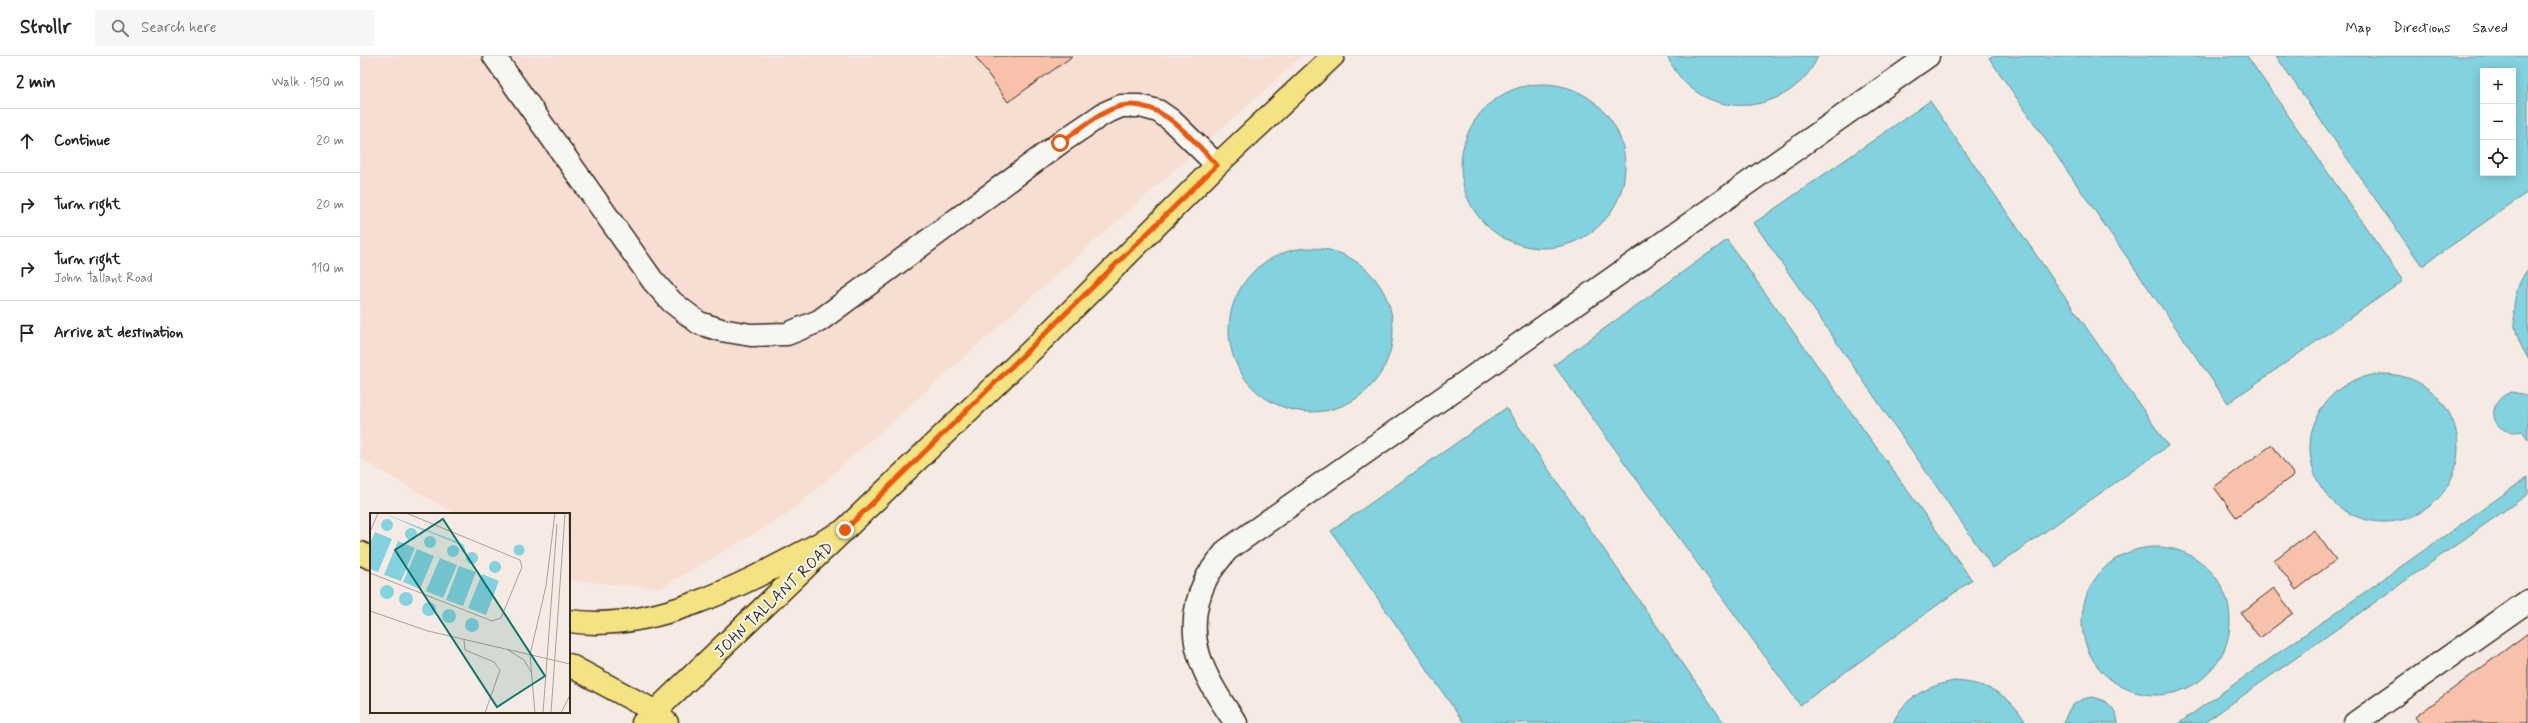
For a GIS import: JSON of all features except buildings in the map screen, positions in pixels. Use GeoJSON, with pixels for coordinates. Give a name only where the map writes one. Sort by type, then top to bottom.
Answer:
{"type":"FeatureCollection","features":[{"type":"Feature","properties":{"kind":"main road","name":"JOHN TALLANT ROAD"},"geometry":{"type":"LineString","coordinates":[[655,719],[845,530],[1217,165],[1333,56]]}},
{"type":"Feature","properties":{"kind":"main road"},"geometry":{"type":"LineString","coordinates":[[570,621],[607,623],[645,619],[678,610],[760,574],[845,530]]}},
{"type":"Feature","properties":{"kind":"main road"},"geometry":{"type":"LineString","coordinates":[[360,553],[370,558]]}},
{"type":"Feature","properties":{"kind":"main road"},"geometry":{"type":"LineString","coordinates":[[570,666],[655,719]]}},
{"type":"Feature","properties":{"kind":"lane"},"geometry":{"type":"LineString","coordinates":[[494,56],[653,281],[672,302],[699,323],[751,335],[787,334],[819,321],[1060,143],[1103,114],[1121,106],[1140,106],[1158,112],[1171,120],[1217,165]]}},
{"type":"Feature","properties":{"kind":"lane"},"geometry":{"type":"LineString","coordinates":[[1236,723],[1214,692],[1199,661],[1195,632],[1197,604],[1206,578],[1227,550],[1928,56]]}},
{"type":"Feature","properties":{"kind":"lane"},"geometry":{"type":"LineString","coordinates":[[2355,723],[2528,601]]}},
{"type":"Feature","properties":{"kind":"shaded area"},"geometry":{"type":"Polygon","coordinates":[[[360,56],[1303,56],[787,515],[661,588],[574,581],[570,579],[570,513],[454,513],[360,459],[360,56]]]}},
{"type":"Feature","properties":{"kind":"water"},"geometry":{"type":"Polygon","coordinates":[[[1667,56],[1818,56],[1808,73],[1795,86],[1780,96],[1762,103],[1743,105],[1725,104],[1707,98],[1691,88],[1677,73],[1667,56]]]}},
{"type":"Feature","properties":{"kind":"water"},"geometry":{"type":"Polygon","coordinates":[[[1992,56],[2247,56],[2403,281],[2228,403],[1989,58],[1992,56]]]}},
{"type":"Feature","properties":{"kind":"water"},"geometry":{"type":"Polygon","coordinates":[[[2276,56],[2528,56],[2528,192],[2422,266],[2276,56]]]}},
{"type":"Feature","properties":{"kind":"water"},"geometry":{"type":"Polygon","coordinates":[[[1535,84],[1551,84],[1567,87],[1582,93],[1595,102],[1607,114],[1616,127],[1622,142],[1625,166],[1624,182],[1616,205],[1607,218],[1595,230],[1582,239],[1567,245],[1551,248],[1535,248],[1519,245],[1504,239],[1491,230],[1479,218],[1470,205],[1464,190],[1461,174],[1461,158],[1464,142],[1470,127],[1479,114],[1491,102],[1504,93],[1519,87],[1535,84]]]}},
{"type":"Feature","properties":{"kind":"water"},"geometry":{"type":"Polygon","coordinates":[[[1930,101],[2168,446],[1993,568],[1754,223],[1930,101]]]}},
{"type":"Feature","properties":{"kind":"water"},"geometry":{"type":"Polygon","coordinates":[[[1727,240],[1972,580],[1800,705],[1554,365],[1727,240]]]}},
{"type":"Feature","properties":{"kind":"water"},"geometry":{"type":"Polygon","coordinates":[[[1303,248],[1319,248],[1335,251],[1350,257],[1363,266],[1375,278],[1384,291],[1390,306],[1393,330],[1392,346],[1384,369],[1375,382],[1363,394],[1350,403],[1335,409],[1319,412],[1303,412],[1287,409],[1272,403],[1259,394],[1247,382],[1238,369],[1232,354],[1229,338],[1229,322],[1232,306],[1238,291],[1247,278],[1259,266],[1272,257],[1287,251],[1303,248]]]}},
{"type":"Feature","properties":{"kind":"water"},"geometry":{"type":"Polygon","coordinates":[[[2528,269],[2528,358],[2522,347],[2515,325],[2514,301],[2517,290],[2528,269]]]}},
{"type":"Feature","properties":{"kind":"water"},"geometry":{"type":"Polygon","coordinates":[[[2391,374],[2412,379],[2425,386],[2441,401],[2453,420],[2457,434],[2457,462],[2453,476],[2446,489],[2431,505],[2425,510],[2406,519],[2391,522],[2377,522],[2356,517],[2343,510],[2322,489],[2315,476],[2311,462],[2310,441],[2315,420],[2322,407],[2343,386],[2356,379],[2370,375],[2391,374]]]}},
{"type":"Feature","properties":{"kind":"water"},"geometry":{"type":"Polygon","coordinates":[[[2511,392],[2522,394],[2528,398],[2528,439],[2522,431],[2512,432],[2504,429],[2498,425],[2494,418],[2496,404],[2502,397],[2511,392]]]}},
{"type":"Feature","properties":{"kind":"water"},"geometry":{"type":"Polygon","coordinates":[[[1506,408],[1724,723],[1464,723],[1331,531],[1506,408]]]}},
{"type":"Feature","properties":{"kind":"water"},"geometry":{"type":"Polygon","coordinates":[[[2528,477],[2528,494],[2204,723],[2179,723],[2528,477]]]}},
{"type":"Feature","properties":{"kind":"water"},"geometry":{"type":"Polygon","coordinates":[[[2163,547],[2184,552],[2197,559],[2213,574],[2225,593],[2229,607],[2229,635],[2225,649],[2218,662],[2203,678],[2197,683],[2178,692],[2163,695],[2149,695],[2128,690],[2115,683],[2094,662],[2087,649],[2083,635],[2082,614],[2087,593],[2094,580],[2115,559],[2128,552],[2142,548],[2163,547]]]}},
{"type":"Feature","properties":{"kind":"water"},"geometry":{"type":"Polygon","coordinates":[[[1954,681],[1977,684],[2005,697],[2013,704],[2026,723],[1893,723],[1904,706],[1918,694],[1935,686],[1954,681]]]}},
{"type":"Feature","properties":{"kind":"water"},"geometry":{"type":"Polygon","coordinates":[[[2093,697],[2102,700],[2113,709],[2116,713],[2118,723],[2064,723],[2070,708],[2074,704],[2093,697]]]}},
{"type":"Feature","properties":{"kind":"route"},"geometry":{"type":"LineString","coordinates":[[845,530],[1035,346],[1217,165],[1171,120],[1158,112],[1140,106],[1121,106],[1103,114],[1060,143]]}}]}
